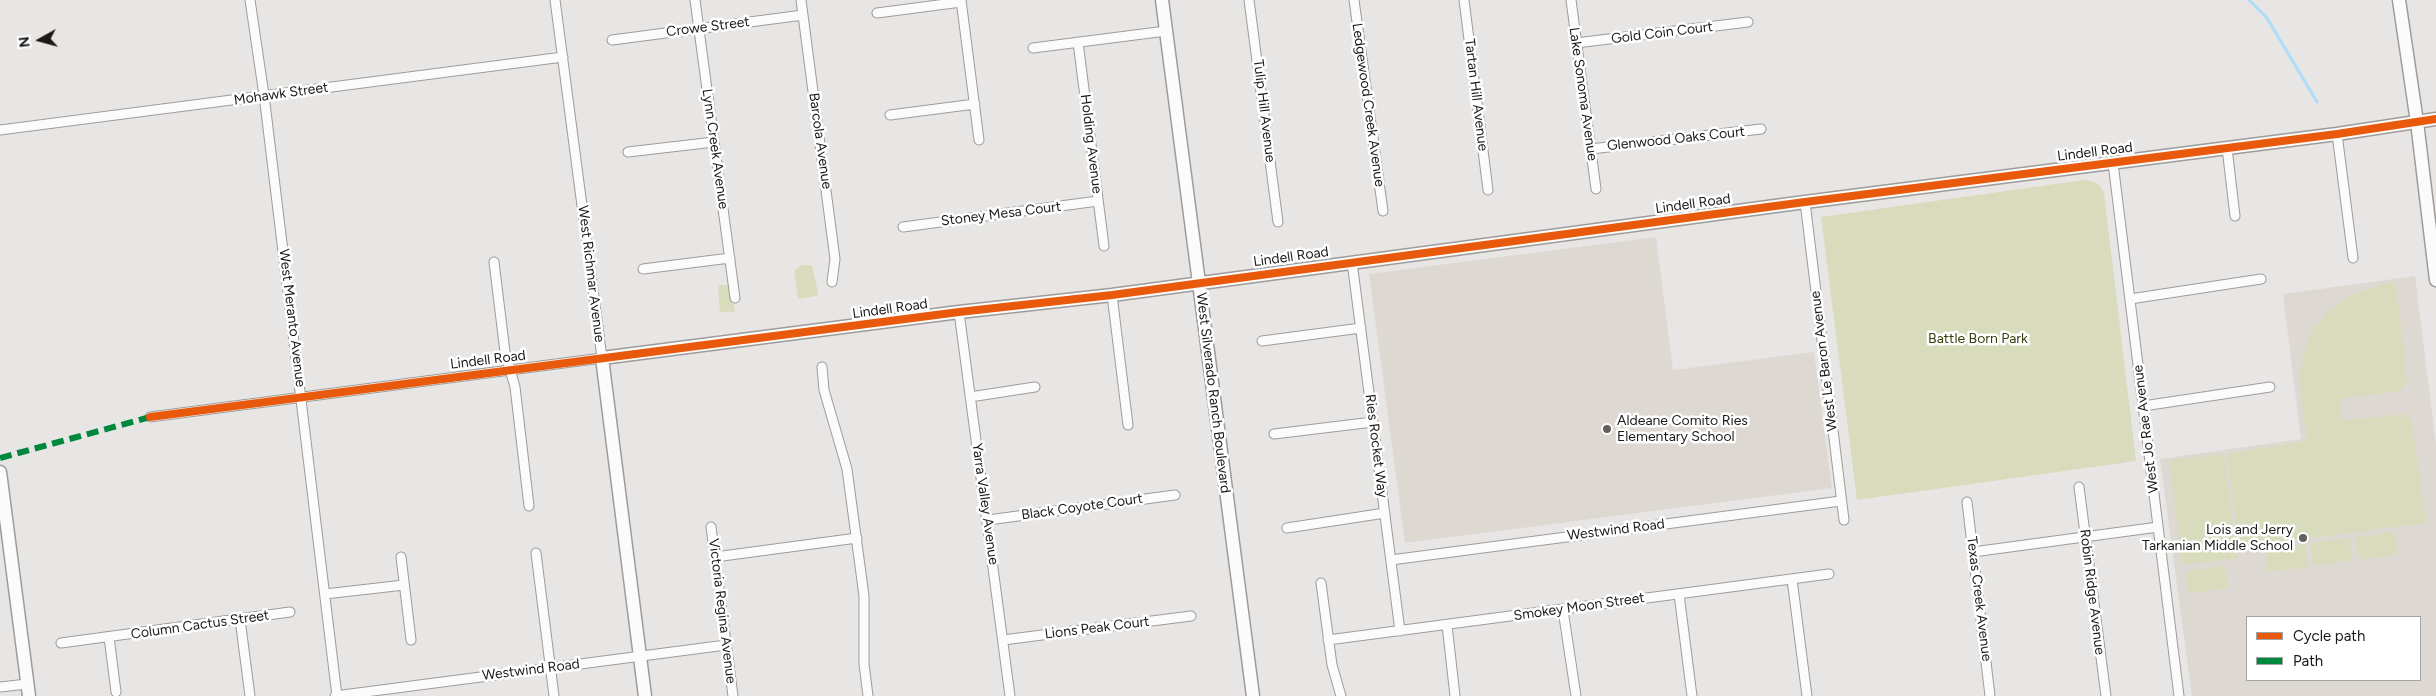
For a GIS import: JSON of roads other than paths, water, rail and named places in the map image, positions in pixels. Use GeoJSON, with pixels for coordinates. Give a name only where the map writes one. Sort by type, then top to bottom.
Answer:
{"type":"FeatureCollection","features":[{"type":"Feature","properties":{"kind":"street","name":"West Meranto Avenue"},"geometry":{"type":"LineString","coordinates":[[250,0],[264,95],[336,696]]}},
{"type":"Feature","properties":{"kind":"street","name":"West Richmar Avenue"},"geometry":{"type":"LineString","coordinates":[[555,0],[644,696]]}},
{"type":"Feature","properties":{"kind":"street","name":"Lynn Creek Avenue"},"geometry":{"type":"LineString","coordinates":[[695,0],[735,298]]}},
{"type":"Feature","properties":{"kind":"street","name":"Barcola Avenue"},"geometry":{"type":"LineString","coordinates":[[801,0],[836,259],[832,282]]}},
{"type":"Feature","properties":{"kind":"street","name":"West Silverado Ranch Boulevard"},"geometry":{"type":"LineString","coordinates":[[1162,0],[1253,696]]}},
{"type":"Feature","properties":{"kind":"street","name":"Tulip Hill Avenue"},"geometry":{"type":"LineString","coordinates":[[1249,0],[1278,222]]}},
{"type":"Feature","properties":{"kind":"street","name":"Ledgewood Creek Avenue"},"geometry":{"type":"LineString","coordinates":[[1354,0],[1383,210]]}},
{"type":"Feature","properties":{"kind":"street","name":"Tartan Hill Avenue"},"geometry":{"type":"LineString","coordinates":[[1464,0],[1488,190]]}},
{"type":"Feature","properties":{"kind":"street","name":"Lake Sonoma Avenue"},"geometry":{"type":"LineString","coordinates":[[1570,0],[1596,188]]}},
{"type":"Feature","properties":{"kind":"street"},"geometry":{"type":"LineString","coordinates":[[2399,0],[2417,122],[2436,280]]}},
{"type":"Feature","properties":{"kind":"street"},"geometry":{"type":"LineString","coordinates":[[877,13],[961,1],[979,140]]}},
{"type":"Feature","properties":{"kind":"street","name":"Crowe Street"},"geometry":{"type":"LineString","coordinates":[[612,40],[803,15]]}},
{"type":"Feature","properties":{"kind":"street","name":"Gold Coin Court"},"geometry":{"type":"LineString","coordinates":[[1576,44],[1748,22]]}},
{"type":"Feature","properties":{"kind":"street"},"geometry":{"type":"LineString","coordinates":[[1033,48],[1166,31]]}},
{"type":"Feature","properties":{"kind":"street","name":"Holding Avenue"},"geometry":{"type":"LineString","coordinates":[[1078,42],[1104,246]]}},
{"type":"Feature","properties":{"kind":"street","name":"Mohawk Street"},"geometry":{"type":"LineString","coordinates":[[0,130],[175,109],[264,95],[563,57]]}},
{"type":"Feature","properties":{"kind":"street"},"geometry":{"type":"LineString","coordinates":[[890,115],[975,104]]}},
{"type":"Feature","properties":{"kind":"street","name":"Lindell Road"},"geometry":{"type":"LineString","coordinates":[[150,417],[959,312],[1112,295],[1805,202],[2337,134],[2436,119]]}},
{"type":"Feature","properties":{"kind":"street","name":"Glenwood Oaks Court"},"geometry":{"type":"LineString","coordinates":[[1591,149],[1761,130]]}},
{"type":"Feature","properties":{"kind":"street"},"geometry":{"type":"LineString","coordinates":[[2337,134],[2353,258]]}},
{"type":"Feature","properties":{"kind":"street"},"geometry":{"type":"LineString","coordinates":[[628,152],[714,142]]}},
{"type":"Feature","properties":{"kind":"street"},"geometry":{"type":"LineString","coordinates":[[2227,148],[2235,216]]}},
{"type":"Feature","properties":{"kind":"street","name":"West Jo Rae Avenue"},"geometry":{"type":"LineString","coordinates":[[2113,163],[2179,696]]}},
{"type":"Feature","properties":{"kind":"street","name":"Stoney Mesa Court"},"geometry":{"type":"LineString","coordinates":[[903,226],[1098,201]]}},
{"type":"Feature","properties":{"kind":"street","name":"West Le Baron Avenue"},"geometry":{"type":"LineString","coordinates":[[1805,202],[1844,520]]}},
{"type":"Feature","properties":{"kind":"street"},"geometry":{"type":"LineString","coordinates":[[642,269],[730,258]]}},
{"type":"Feature","properties":{"kind":"street"},"geometry":{"type":"LineString","coordinates":[[494,262],[504,352],[514,387],[529,506]]}},
{"type":"Feature","properties":{"kind":"street","name":"Ries Rocket Way"},"geometry":{"type":"LineString","coordinates":[[1352,262],[1400,631]]}},
{"type":"Feature","properties":{"kind":"street"},"geometry":{"type":"LineString","coordinates":[[2130,298],[2261,279]]}},
{"type":"Feature","properties":{"kind":"street"},"geometry":{"type":"LineString","coordinates":[[1112,295],[1128,425]]}},
{"type":"Feature","properties":{"kind":"street","name":"Yarra Valley Avenue"},"geometry":{"type":"LineString","coordinates":[[959,312],[1010,696]]}},
{"type":"Feature","properties":{"kind":"street"},"geometry":{"type":"LineString","coordinates":[[1262,341],[1361,328]]}},
{"type":"Feature","properties":{"kind":"street"},"geometry":{"type":"LineString","coordinates":[[822,367],[824,390],[848,469],[864,596],[864,664],[868,696]]}},
{"type":"Feature","properties":{"kind":"street"},"geometry":{"type":"LineString","coordinates":[[970,397],[1035,386]]}},
{"type":"Feature","properties":{"kind":"street"},"geometry":{"type":"LineString","coordinates":[[2143,406],[2270,387]]}},
{"type":"Feature","properties":{"kind":"street"},"geometry":{"type":"LineString","coordinates":[[1274,434],[1373,422]]}},
{"type":"Feature","properties":{"kind":"street"},"geometry":{"type":"LineString","coordinates":[[0,472],[28,690],[0,687]]}},
{"type":"Feature","properties":{"kind":"street","name":"Robin Ridge Avenue"},"geometry":{"type":"LineString","coordinates":[[2079,488],[2106,696]]}},
{"type":"Feature","properties":{"kind":"street","name":"Black Coyote Court"},"geometry":{"type":"LineString","coordinates":[[988,520],[1175,495]]}},
{"type":"Feature","properties":{"kind":"street","name":"Westwind Road"},"geometry":{"type":"LineString","coordinates":[[1391,560],[1842,501]]}},
{"type":"Feature","properties":{"kind":"street","name":"Texas Creek Avenue"},"geometry":{"type":"LineString","coordinates":[[1967,502],[1990,696]]}},
{"type":"Feature","properties":{"kind":"street"},"geometry":{"type":"LineString","coordinates":[[1287,528],[1385,513]]}},
{"type":"Feature","properties":{"kind":"street","name":"Victoria Regina Avenue"},"geometry":{"type":"LineString","coordinates":[[711,527],[732,696]]}},
{"type":"Feature","properties":{"kind":"street"},"geometry":{"type":"LineString","coordinates":[[1973,552],[2158,528]]}},
{"type":"Feature","properties":{"kind":"street"},"geometry":{"type":"LineString","coordinates":[[714,557],[857,538]]}},
{"type":"Feature","properties":{"kind":"street"},"geometry":{"type":"LineString","coordinates":[[536,553],[554,696]]}},
{"type":"Feature","properties":{"kind":"street"},"geometry":{"type":"LineString","coordinates":[[400,557],[411,640]]}},
{"type":"Feature","properties":{"kind":"street","name":"Smokey Moon Street"},"geometry":{"type":"LineString","coordinates":[[1328,640],[1829,574]]}},
{"type":"Feature","properties":{"kind":"street"},"geometry":{"type":"LineString","coordinates":[[1792,579],[1807,696]]}},
{"type":"Feature","properties":{"kind":"street"},"geometry":{"type":"LineString","coordinates":[[1321,583],[1332,665],[1341,696]]}},
{"type":"Feature","properties":{"kind":"street"},"geometry":{"type":"LineString","coordinates":[[325,594],[404,585]]}},
{"type":"Feature","properties":{"kind":"street"},"geometry":{"type":"LineString","coordinates":[[1679,594],[1692,696]]}},
{"type":"Feature","properties":{"kind":"street"},"geometry":{"type":"LineString","coordinates":[[1563,610],[1576,696]]}},
{"type":"Feature","properties":{"kind":"street","name":"Column Cactus Street"},"geometry":{"type":"LineString","coordinates":[[61,643],[290,612]]}},
{"type":"Feature","properties":{"kind":"street","name":"Lions Peak Court"},"geometry":{"type":"LineString","coordinates":[[1003,640],[1191,616]]}},
{"type":"Feature","properties":{"kind":"street"},"geometry":{"type":"LineString","coordinates":[[240,619],[250,696]]}},
{"type":"Feature","properties":{"kind":"street"},"geometry":{"type":"LineString","coordinates":[[1447,625],[1455,696]]}},
{"type":"Feature","properties":{"kind":"street"},"geometry":{"type":"LineString","coordinates":[[109,637],[116,692]]}},
{"type":"Feature","properties":{"kind":"street","name":"Westwind Road"},"geometry":{"type":"LineString","coordinates":[[336,696],[726,645]]}},
{"type":"Feature","properties":{"kind":"waterway"},"geometry":{"type":"LineString","coordinates":[[2249,0],[2267,18],[2317,102]]}},
{"type":"Feature","properties":{"kind":"place","name":"Aldeane Comito Ries Elementary School"},"geometry":{"type":"Point","coordinates":[1607,429]}},
{"type":"Feature","properties":{"kind":"place","name":"Lois and Jerry Tarkanian Middle School"},"geometry":{"type":"Point","coordinates":[2303,538]}},
{"type":"Feature","properties":{"kind":"park label","name":"Battle Born Park"},"geometry":{"type":"Point","coordinates":[1978,339]}}]}
